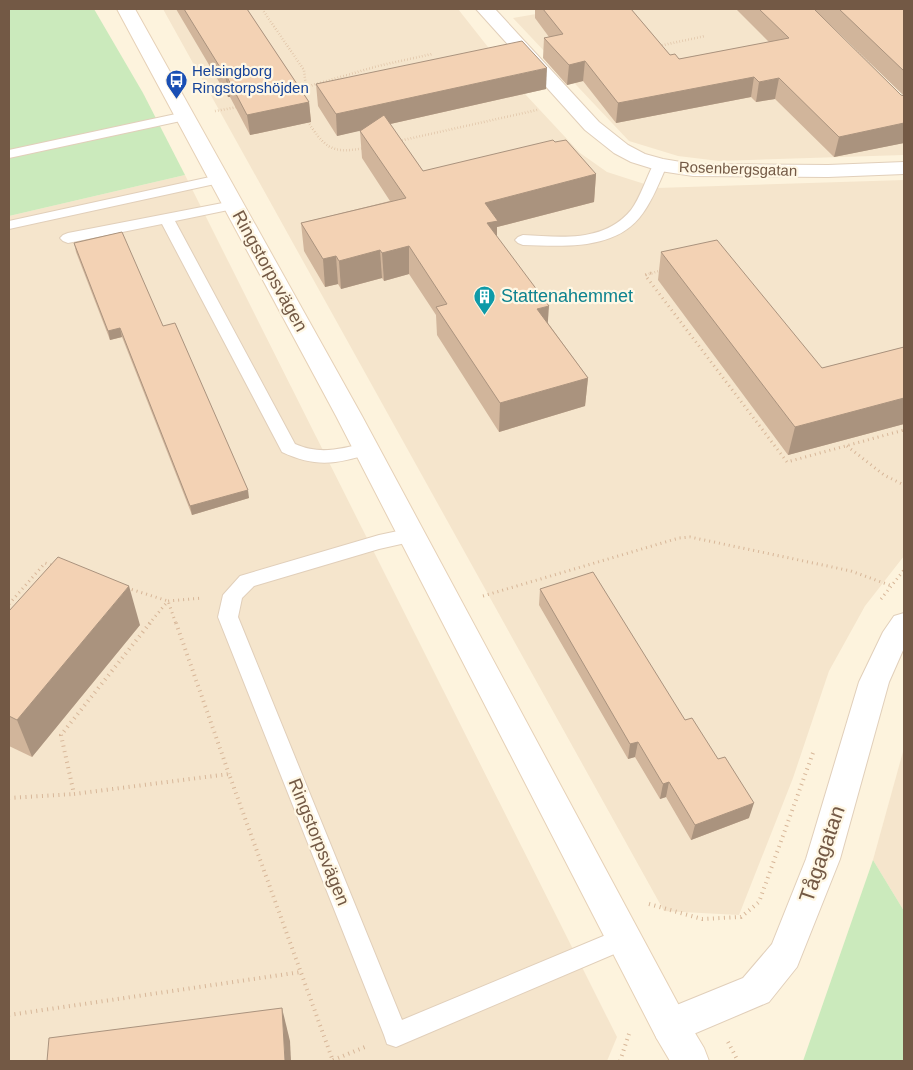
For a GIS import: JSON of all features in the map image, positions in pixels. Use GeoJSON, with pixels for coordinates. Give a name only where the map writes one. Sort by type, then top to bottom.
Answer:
{"type":"FeatureCollection","features":[{"type":"Feature","properties":{"kind":"street","name":"Ringstorpsvägen"},"geometry":{"type":"LineString","coordinates":[[126,9],[366,449],[670,1026],[691,1061]]}},
{"type":"Feature","properties":{"kind":"street","name":"Rosenbergsgatan"},"geometry":{"type":"LineString","coordinates":[[485,9],[592,126],[621,149],[660,165],[693,170],[763,172],[904,168]]}},
{"type":"Feature","properties":{"kind":"street","name":"Tågagatan"},"geometry":{"type":"LineString","coordinates":[[670,1026],[756,990],[785,955],[823,859],[874,682],[893,640],[904,624]]}},
{"type":"Feature","properties":{"kind":"lane"},"geometry":{"type":"LineString","coordinates":[[9,154],[185,116]]}},
{"type":"Feature","properties":{"kind":"lane"},"geometry":{"type":"LineString","coordinates":[[523,240],[574,242],[613,233],[637,212],[660,165]]}},
{"type":"Feature","properties":{"kind":"lane"},"geometry":{"type":"LineString","coordinates":[[9,225],[219,179]]}},
{"type":"Feature","properties":{"kind":"lane"},"geometry":{"type":"LineString","coordinates":[[68,238],[233,205]]}},
{"type":"Feature","properties":{"kind":"lane"},"geometry":{"type":"LineString","coordinates":[[166,218],[288,448],[305,457],[320,458],[366,449]]}},
{"type":"Feature","properties":{"kind":"lane"},"geometry":{"type":"LineString","coordinates":[[233,595],[247,580],[379,542],[412,535]]}},
{"type":"Feature","properties":{"kind":"lane","name":"Ringstorpsvägen"},"geometry":{"type":"LineString","coordinates":[[233,595],[228,617],[396,1035],[625,938]]}},
{"type":"Feature","properties":{"kind":"path"},"geometry":{"type":"LineString","coordinates":[[262,9],[304,70],[306,87]]}},
{"type":"Feature","properties":{"kind":"path"},"geometry":{"type":"LineString","coordinates":[[654,47],[705,36]]}},
{"type":"Feature","properties":{"kind":"path"},"geometry":{"type":"LineString","coordinates":[[852,46],[877,70]]}},
{"type":"Feature","properties":{"kind":"path"},"geometry":{"type":"LineString","coordinates":[[297,94],[306,87],[378,66],[432,54]]}},
{"type":"Feature","properties":{"kind":"path"},"geometry":{"type":"LineString","coordinates":[[865,65],[879,62]]}},
{"type":"Feature","properties":{"kind":"path"},"geometry":{"type":"LineString","coordinates":[[396,141],[570,102]]}},
{"type":"Feature","properties":{"kind":"path"},"geometry":{"type":"LineString","coordinates":[[214,111],[242,106]]}},
{"type":"Feature","properties":{"kind":"path"},"geometry":{"type":"LineString","coordinates":[[302,113],[324,146],[347,152],[367,148]]}},
{"type":"Feature","properties":{"kind":"path"},"geometry":{"type":"LineString","coordinates":[[665,269],[645,275],[787,462],[904,430]]}},
{"type":"Feature","properties":{"kind":"path"},"geometry":{"type":"LineString","coordinates":[[847,446],[884,475],[904,485]]}},
{"type":"Feature","properties":{"kind":"path"},"geometry":{"type":"LineString","coordinates":[[482,597],[679,538],[690,537],[851,571],[892,586]]}},
{"type":"Feature","properties":{"kind":"path"},"geometry":{"type":"LineString","coordinates":[[9,604],[46,563],[64,569]]}},
{"type":"Feature","properties":{"kind":"path"},"geometry":{"type":"LineString","coordinates":[[877,605],[904,570]]}},
{"type":"Feature","properties":{"kind":"path"},"geometry":{"type":"LineString","coordinates":[[121,586],[168,601],[233,595]]}},
{"type":"Feature","properties":{"kind":"path"},"geometry":{"type":"LineString","coordinates":[[168,601],[333,1061]]}},
{"type":"Feature","properties":{"kind":"path"},"geometry":{"type":"LineString","coordinates":[[74,794],[61,736],[168,601]]}},
{"type":"Feature","properties":{"kind":"path"},"geometry":{"type":"LineString","coordinates":[[647,903],[702,919],[740,917],[759,902],[817,742]]}},
{"type":"Feature","properties":{"kind":"path"},"geometry":{"type":"LineString","coordinates":[[9,798],[74,794],[229,774]]}},
{"type":"Feature","properties":{"kind":"path"},"geometry":{"type":"LineString","coordinates":[[9,1015],[301,972]]}},
{"type":"Feature","properties":{"kind":"path"},"geometry":{"type":"LineString","coordinates":[[620,1061],[629,1034]]}},
{"type":"Feature","properties":{"kind":"shaded area"},"geometry":{"type":"Polygon","coordinates":[[[163,9],[458,9],[525,94],[580,153],[607,172],[657,188],[904,180],[904,556],[865,606],[829,671],[793,778],[739,915],[664,911],[163,9]]]}},
{"type":"Feature","properties":{"kind":"shaded area"},"geometry":{"type":"Polygon","coordinates":[[[565,9],[767,9],[904,134],[904,155],[719,161],[678,156],[629,141],[513,18],[565,9]]]}},
{"type":"Feature","properties":{"kind":"shaded area"},"geometry":{"type":"Polygon","coordinates":[[[185,175],[617,1037],[607,1061],[9,1061],[9,216],[185,175]]]}},
{"type":"Feature","properties":{"kind":"shaded area"},"geometry":{"type":"Polygon","coordinates":[[[904,748],[904,911],[873,860],[904,748]]]}},
{"type":"Feature","properties":{"kind":"green space"},"geometry":{"type":"Polygon","coordinates":[[[9,9],[94,9],[143,93],[185,175],[9,216],[9,9]]]}},
{"type":"Feature","properties":{"kind":"green space"},"geometry":{"type":"Polygon","coordinates":[[[873,860],[904,911],[904,1061],[803,1061],[873,860]]]}},
{"type":"Feature","properties":{"kind":"building"},"geometry":{"type":"Polygon","coordinates":[[[184,9],[247,9],[309,102],[247,115],[227,77],[184,9]]]}},
{"type":"Feature","properties":{"kind":"building"},"geometry":{"type":"Polygon","coordinates":[[[543,9],[631,9],[670,55],[675,54],[679,59],[789,38],[759,9],[814,9],[904,96],[904,123],[839,137],[779,78],[759,82],[754,77],[618,103],[585,61],[569,65],[544,38],[563,34],[543,9]]]}},
{"type":"Feature","properties":{"kind":"building"},"geometry":{"type":"Polygon","coordinates":[[[839,9],[904,9],[904,71],[839,9]]]}},
{"type":"Feature","properties":{"kind":"building"},"geometry":{"type":"Polygon","coordinates":[[[522,41],[547,68],[336,114],[316,84],[522,41]]]}},
{"type":"Feature","properties":{"kind":"building","name":"Stattenahemmet"},"geometry":{"type":"Polygon","coordinates":[[[384,115],[423,171],[553,140],[555,142],[566,140],[596,174],[485,203],[498,221],[487,223],[549,306],[537,309],[588,378],[500,403],[436,307],[447,304],[409,246],[382,253],[380,250],[339,261],[336,256],[323,259],[301,223],[406,198],[360,131],[384,115]]]}},
{"type":"Feature","properties":{"kind":"building"},"geometry":{"type":"Polygon","coordinates":[[[122,232],[163,326],[175,323],[248,490],[190,506],[120,328],[108,331],[74,243],[122,232]]]}},
{"type":"Feature","properties":{"kind":"building"},"geometry":{"type":"Polygon","coordinates":[[[717,240],[822,368],[904,347],[904,398],[795,427],[661,252],[717,240]]]}},
{"type":"Feature","properties":{"kind":"building"},"geometry":{"type":"Polygon","coordinates":[[[58,557],[129,586],[17,720],[9,716],[9,611],[58,557]]]}},
{"type":"Feature","properties":{"kind":"building"},"geometry":{"type":"Polygon","coordinates":[[[593,572],[685,720],[692,718],[718,759],[725,757],[754,803],[695,825],[669,782],[663,784],[638,742],[630,744],[540,589],[593,572]]]}},
{"type":"Feature","properties":{"kind":"building"},"geometry":{"type":"Polygon","coordinates":[[[282,1008],[285,1061],[47,1061],[49,1038],[282,1008]]]}},
{"type":"Feature","properties":{"kind":"place","name":"Helsingborg Ringstorpshöjden"},"geometry":{"type":"Point","coordinates":[176,99]}},
{"type":"Feature","properties":{"kind":"place","name":"Stattenahemmet"},"geometry":{"type":"Point","coordinates":[485,315]}}]}
